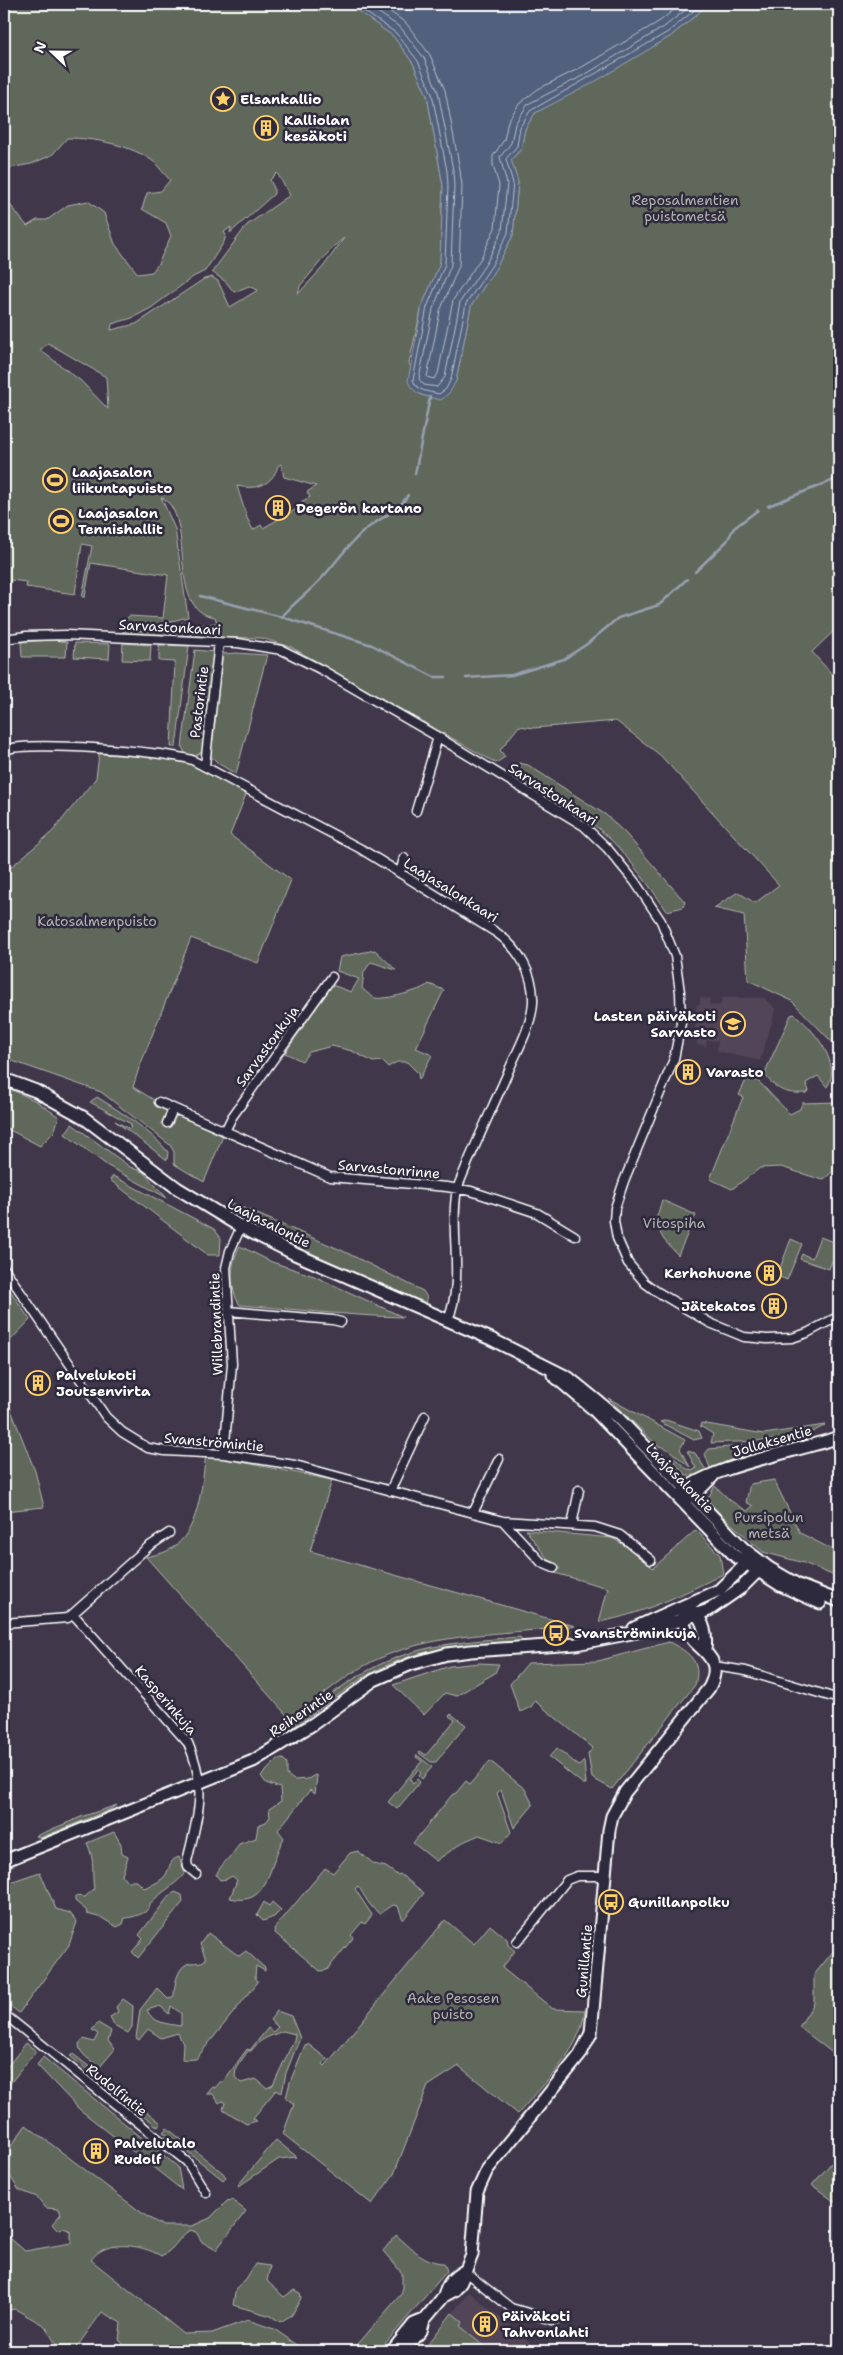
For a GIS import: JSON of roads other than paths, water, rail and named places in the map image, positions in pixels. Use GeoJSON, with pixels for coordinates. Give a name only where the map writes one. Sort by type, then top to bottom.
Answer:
{"type":"FeatureCollection","features":[{"type":"Feature","properties":{"kind":"street","name":"Sarvastonkaari"},"geometry":{"type":"LineString","coordinates":[[4,639],[26,636],[66,635],[219,642],[270,647],[297,656],[438,737],[565,814],[591,832],[624,868],[661,921],[675,956],[681,1007],[676,1051],[669,1075],[621,1188],[615,1208],[614,1221],[618,1238],[628,1263],[645,1283],[656,1291],[710,1323],[744,1337],[767,1339],[792,1338],[807,1333],[839,1316]]}},
{"type":"Feature","properties":{"kind":"street","name":"Pastorintie"},"geometry":{"type":"LineString","coordinates":[[205,766],[219,642]]}},
{"type":"Feature","properties":{"kind":"street"},"geometry":{"type":"LineString","coordinates":[[416,811],[438,737]]}},
{"type":"Feature","properties":{"kind":"street","name":"Laajasalonkaari"},"geometry":{"type":"LineString","coordinates":[[4,750],[19,746],[43,746],[170,754],[205,766],[400,873],[506,940],[514,947],[526,968],[532,990],[533,1003],[529,1021],[457,1189],[454,1212],[457,1285],[453,1309],[448,1320]]}},
{"type":"Feature","properties":{"kind":"street"},"geometry":{"type":"LineString","coordinates":[[400,873],[404,858]]}},
{"type":"Feature","properties":{"kind":"street","name":"Sarvastonkuja"},"geometry":{"type":"LineString","coordinates":[[225,1131],[232,1117],[332,977]]}},
{"type":"Feature","properties":{"kind":"street","name":"Laajasalontie"},"geometry":{"type":"LineString","coordinates":[[4,1079],[36,1091],[83,1117],[177,1188],[241,1227],[303,1258],[448,1320],[569,1378],[617,1416],[743,1548],[758,1560],[798,1585],[839,1602]]}},
{"type":"Feature","properties":{"kind":"street","name":"Sarvastonrinne"},"geometry":{"type":"LineString","coordinates":[[159,1102],[330,1177],[457,1189],[537,1213],[575,1236]]}},
{"type":"Feature","properties":{"kind":"street"},"geometry":{"type":"LineString","coordinates":[[167,1123],[173,1109]]}},
{"type":"Feature","properties":{"kind":"street","name":"Willebrandintie"},"geometry":{"type":"LineString","coordinates":[[224,1454],[232,1373],[227,1260],[241,1227]]}},
{"type":"Feature","properties":{"kind":"street","name":"Svanströmintie"},"geometry":{"type":"LineString","coordinates":[[4,1268],[94,1400],[114,1426],[131,1439],[148,1448],[165,1451],[224,1454],[295,1465],[503,1521],[595,1527],[620,1535],[650,1560]]}},
{"type":"Feature","properties":{"kind":"street"},"geometry":{"type":"LineString","coordinates":[[228,1310],[341,1322]]}},
{"type":"Feature","properties":{"kind":"street","name":"Laajasalontie"},"geometry":{"type":"LineString","coordinates":[[538,1363],[592,1408],[735,1556],[757,1572],[795,1593],[839,1609]]}},
{"type":"Feature","properties":{"kind":"street"},"geometry":{"type":"LineString","coordinates":[[390,1491],[425,1416]]}},
{"type":"Feature","properties":{"kind":"street","name":"Jollaksentie"},"geometry":{"type":"LineString","coordinates":[[679,1499],[714,1475],[756,1460],[839,1437]]}},
{"type":"Feature","properties":{"kind":"street"},"geometry":{"type":"LineString","coordinates":[[473,1513],[498,1458]]}},
{"type":"Feature","properties":{"kind":"street"},"geometry":{"type":"LineString","coordinates":[[572,1525],[579,1490]]}},
{"type":"Feature","properties":{"kind":"street"},"geometry":{"type":"LineString","coordinates":[[503,1521],[542,1563],[554,1568]]}},
{"type":"Feature","properties":{"kind":"street"},"geometry":{"type":"LineString","coordinates":[[4,1624],[63,1619],[73,1614],[148,1547],[169,1533]]}},
{"type":"Feature","properties":{"kind":"street"},"geometry":{"type":"LineString","coordinates":[[757,1572],[758,1560]]}},
{"type":"Feature","properties":{"kind":"street","name":"Reiherintie"},"geometry":{"type":"LineString","coordinates":[[624,1634],[654,1618],[719,1590],[746,1564],[758,1560]]}},
{"type":"Feature","properties":{"kind":"street","name":"Reiherintie"},"geometry":{"type":"LineString","coordinates":[[4,1860],[234,1770],[273,1750],[374,1680],[411,1664],[455,1653],[576,1644],[658,1628],[697,1615],[729,1597],[757,1572]]}},
{"type":"Feature","properties":{"kind":"street"},"geometry":{"type":"LineString","coordinates":[[705,1649],[707,1639],[697,1615],[685,1606],[682,1620],[696,1644],[705,1649],[714,1666],[746,1671],[839,1699]]}},
{"type":"Feature","properties":{"kind":"street","name":"Kasperinkuja"},"geometry":{"type":"LineString","coordinates":[[73,1614],[183,1736],[192,1752],[200,1782],[200,1804],[187,1861],[188,1867],[196,1874]]}},
{"type":"Feature","properties":{"kind":"street","name":"Gunillantie"},"geometry":{"type":"LineString","coordinates":[[403,2351],[421,2331],[424,2320],[444,2296],[448,2283],[454,2277],[464,2272],[472,2255],[477,2192],[487,2170],[580,2055],[591,2032],[609,1830],[617,1806],[625,1792],[709,1688],[713,1679],[714,1666]]}},
{"type":"Feature","properties":{"kind":"street"},"geometry":{"type":"LineString","coordinates":[[517,1942],[567,1880],[577,1876],[606,1876]]}},
{"type":"Feature","properties":{"kind":"street","name":"Rudolfintie"},"geometry":{"type":"LineString","coordinates":[[4,2014],[187,2162],[206,2193]]}},
{"type":"Feature","properties":{"kind":"street"},"geometry":{"type":"LineString","coordinates":[[464,2272],[510,2308],[555,2321]]}},
{"type":"Feature","properties":{"kind":"street","name":"Gunillantie"},"geometry":{"type":"LineString","coordinates":[[392,2351],[414,2324],[424,2320]]}},
{"type":"Feature","properties":{"kind":"water"},"geometry":{"type":"Polygon","coordinates":[[[332,4],[709,4],[671,36],[591,84],[535,113],[525,129],[521,149],[511,160],[518,182],[513,235],[496,268],[471,306],[456,381],[450,392],[441,400],[417,393],[408,381],[422,306],[440,263],[443,186],[427,95],[413,63],[393,36],[355,9],[332,4]]]}},
{"type":"Feature","properties":{"kind":"waterway"},"geometry":{"type":"LineString","coordinates":[[415,474],[430,397]]}},
{"type":"Feature","properties":{"kind":"waterway"},"geometry":{"type":"LineString","coordinates":[[768,506],[834,480]]}},
{"type":"Feature","properties":{"kind":"waterway"},"geometry":{"type":"LineString","coordinates":[[282,617],[324,576],[358,537],[370,526],[399,506],[408,495]]}},
{"type":"Feature","properties":{"kind":"waterway"},"geometry":{"type":"LineString","coordinates":[[695,572],[727,541],[734,528],[758,510]]}},
{"type":"Feature","properties":{"kind":"waterway"},"geometry":{"type":"LineString","coordinates":[[466,678],[512,675],[564,659],[587,644],[618,618],[659,605],[687,579]]}},
{"type":"Feature","properties":{"kind":"waterway"},"geometry":{"type":"LineString","coordinates":[[200,596],[282,617],[372,645],[434,677],[446,677]]}},
{"type":"Feature","properties":{"kind":"place","name":"Elsankallio"},"geometry":{"type":"Point","coordinates":[223,99]}},
{"type":"Feature","properties":{"kind":"place","name":"Kalliolan kesäkoti"},"geometry":{"type":"Point","coordinates":[266,128]}},
{"type":"Feature","properties":{"kind":"place","name":"Laajasalon liikuntapuisto"},"geometry":{"type":"Point","coordinates":[55,480]}},
{"type":"Feature","properties":{"kind":"place","name":"Degerön kartano"},"geometry":{"type":"Point","coordinates":[278,508]}},
{"type":"Feature","properties":{"kind":"place","name":"Laajasalon Tennishallit"},"geometry":{"type":"Point","coordinates":[61,521]}},
{"type":"Feature","properties":{"kind":"place","name":"Lasten päiväkoti Sarvasto"},"geometry":{"type":"Point","coordinates":[733,1024]}},
{"type":"Feature","properties":{"kind":"place","name":"Varasto"},"geometry":{"type":"Point","coordinates":[688,1072]}},
{"type":"Feature","properties":{"kind":"place","name":"Kerhohuone"},"geometry":{"type":"Point","coordinates":[769,1273]}},
{"type":"Feature","properties":{"kind":"place","name":"Jätekatos"},"geometry":{"type":"Point","coordinates":[774,1306]}},
{"type":"Feature","properties":{"kind":"place","name":"Palvelukoti Joutsenvirta"},"geometry":{"type":"Point","coordinates":[38,1383]}},
{"type":"Feature","properties":{"kind":"place","name":"Svanströminkuja"},"geometry":{"type":"Point","coordinates":[556,1633]}},
{"type":"Feature","properties":{"kind":"place","name":"Gunillanpolku"},"geometry":{"type":"Point","coordinates":[611,1902]}},
{"type":"Feature","properties":{"kind":"place","name":"Palvelutalo Rudolf"},"geometry":{"type":"Point","coordinates":[96,2151]}},
{"type":"Feature","properties":{"kind":"place","name":"Päiväkoti Tahvonlahti"},"geometry":{"type":"Point","coordinates":[485,2324]}},
{"type":"Feature","properties":{"kind":"park label","name":"Reposalmentien puistometsä"},"geometry":{"type":"Point","coordinates":[685,208]}},
{"type":"Feature","properties":{"kind":"park label","name":"Katosalmenpuisto"},"geometry":{"type":"Point","coordinates":[97,921]}},
{"type":"Feature","properties":{"kind":"park label","name":"Vitospiha"},"geometry":{"type":"Point","coordinates":[674,1223]}},
{"type":"Feature","properties":{"kind":"park label","name":"Pursipolun metsä"},"geometry":{"type":"Point","coordinates":[769,1525]}},
{"type":"Feature","properties":{"kind":"park label","name":"Aake Pesosen puisto"},"geometry":{"type":"Point","coordinates":[453,2006]}}]}
